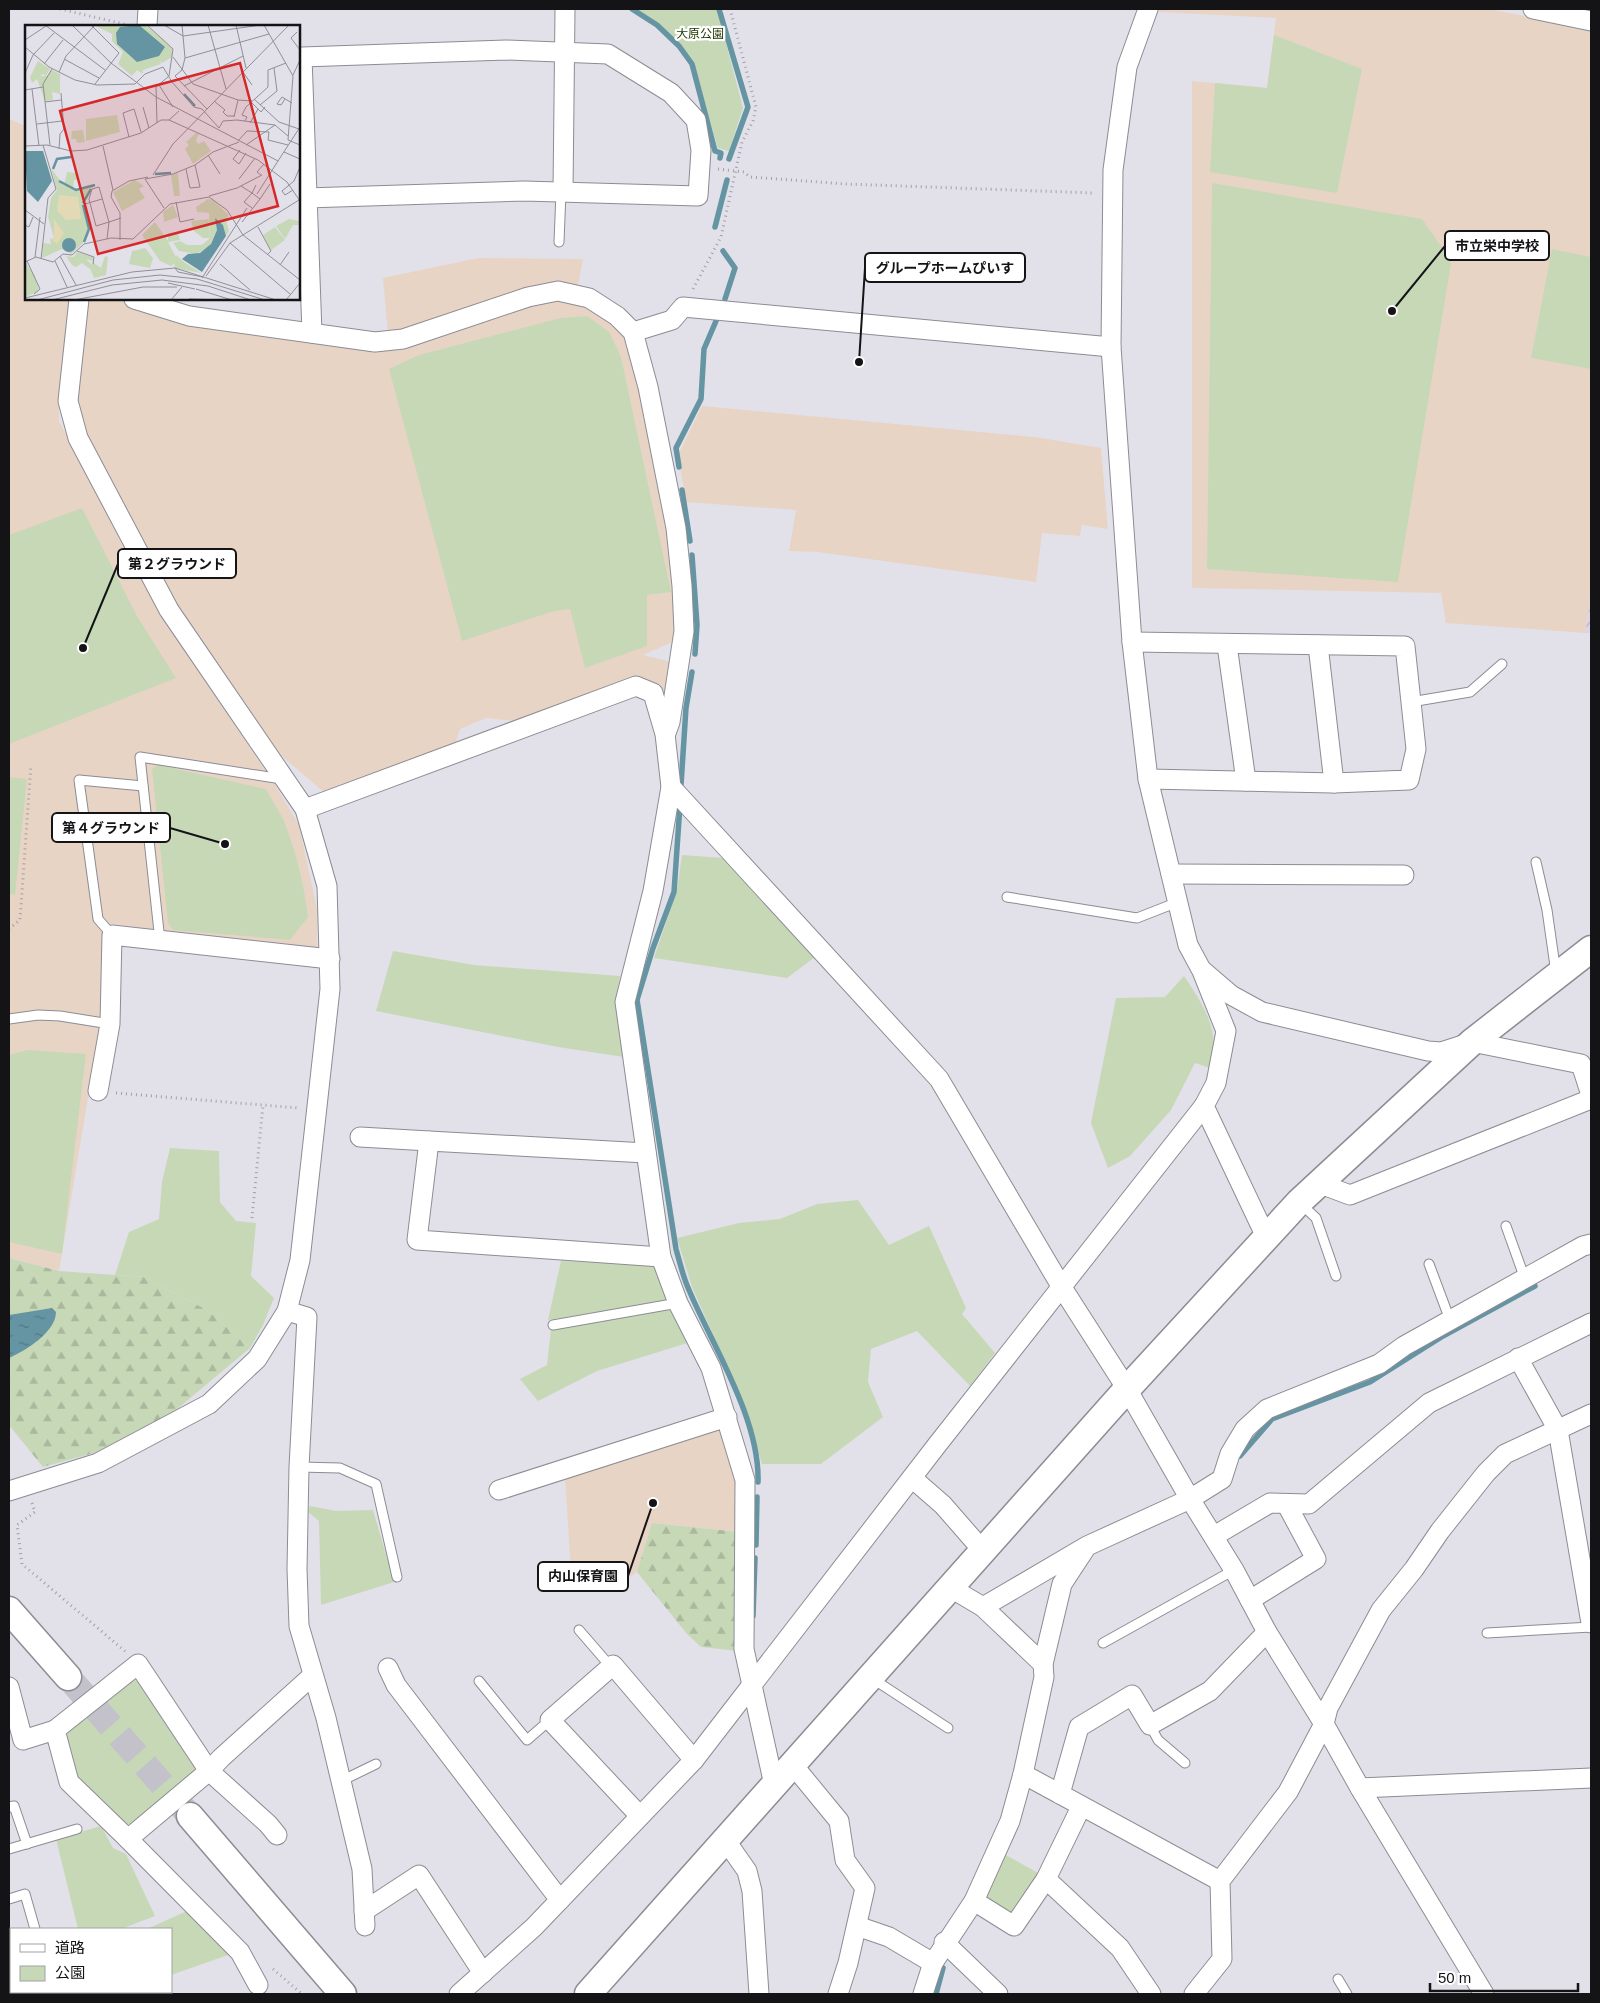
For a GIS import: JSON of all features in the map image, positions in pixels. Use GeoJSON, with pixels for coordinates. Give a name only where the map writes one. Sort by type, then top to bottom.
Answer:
{"type":"FeatureCollection","features":[{"type":"Feature","properties":{"kind":"street"},"geometry":{"type":"LineString","coordinates":[[147,25],[148,9]]}},
{"type":"Feature","properties":{"kind":"street"},"geometry":{"type":"LineString","coordinates":[[562,192],[565,9]]}},
{"type":"Feature","properties":{"kind":"street"},"geometry":{"type":"LineString","coordinates":[[465,1993],[483,1973],[560,1900],[694,1760],[752,1682],[1204,1106],[1216,1084],[1226,1031],[1202,970],[1188,945],[1148,778],[1132,642],[1111,347],[1114,170],[1127,67],[1148,9]]}},
{"type":"Feature","properties":{"kind":"street"},"geometry":{"type":"LineString","coordinates":[[1534,9],[1591,21]]}},
{"type":"Feature","properties":{"kind":"street"},"geometry":{"type":"LineString","coordinates":[[302,196],[524,191],[698,196],[701,150],[696,120],[671,93],[608,54],[506,50],[300,56],[302,196],[312,333]]}},
{"type":"Feature","properties":{"kind":"street"},"geometry":{"type":"LineString","coordinates":[[137,300],[189,316],[375,342],[403,339],[528,297],[558,291],[589,298],[617,316],[633,332],[648,387],[671,503],[682,586],[684,631],[681,659],[670,722],[665,734]]}},
{"type":"Feature","properties":{"kind":"street"},"geometry":{"type":"LineString","coordinates":[[9,1490],[98,1463],[209,1404],[257,1359],[287,1311],[300,1260],[330,989],[327,886],[305,809],[169,610],[78,438],[68,400],[79,300]]}},
{"type":"Feature","properties":{"kind":"street"},"geometry":{"type":"LineString","coordinates":[[633,332],[672,320],[683,307],[1111,347]]}},
{"type":"Feature","properties":{"kind":"street"},"geometry":{"type":"LineString","coordinates":[[1132,642],[1227,645],[1405,646],[1416,749],[1410,780],[1334,783],[1148,778]]}},
{"type":"Feature","properties":{"kind":"street"},"geometry":{"type":"LineString","coordinates":[[1227,645],[1246,781]]}},
{"type":"Feature","properties":{"kind":"street"},"geometry":{"type":"LineString","coordinates":[[1318,645],[1334,783]]}},
{"type":"Feature","properties":{"kind":"street"},"geometry":{"type":"LineString","coordinates":[[305,809],[636,686],[654,693],[665,734],[671,787],[653,892],[625,1002],[661,1257],[678,1303],[711,1368],[745,1480],[744,1649],[774,1785]]}},
{"type":"Feature","properties":{"kind":"street"},"geometry":{"type":"LineString","coordinates":[[671,787],[939,1079],[1061,1286],[1127,1389],[1190,1499],[1234,1570],[1267,1632],[1324,1724],[1360,1788],[1484,1994]]}},
{"type":"Feature","properties":{"kind":"street"},"geometry":{"type":"LineString","coordinates":[[1171,874],[1404,875]]}},
{"type":"Feature","properties":{"kind":"street"},"geometry":{"type":"LineString","coordinates":[[98,1092],[110,1024],[112,935],[330,959]]}},
{"type":"Feature","properties":{"kind":"street"},"geometry":{"type":"LineString","coordinates":[[588,1994],[984,1552],[1127,1389],[1266,1236],[1318,1183],[1472,1042],[1591,949]]}},
{"type":"Feature","properties":{"kind":"street"},"geometry":{"type":"LineString","coordinates":[[1202,970],[1231,995],[1262,1012],[1428,1051],[1441,1052],[1472,1042],[1581,1064],[1591,1095]]}},
{"type":"Feature","properties":{"kind":"street"},"geometry":{"type":"LineString","coordinates":[[1318,1183],[1350,1194],[1591,1099]]}},
{"type":"Feature","properties":{"kind":"street"},"geometry":{"type":"LineString","coordinates":[[1204,1106],[1266,1236]]}},
{"type":"Feature","properties":{"kind":"street"},"geometry":{"type":"LineString","coordinates":[[360,1137],[646,1153]]}},
{"type":"Feature","properties":{"kind":"street"},"geometry":{"type":"LineString","coordinates":[[429,1141],[417,1240],[661,1257]]}},
{"type":"Feature","properties":{"kind":"street"},"geometry":{"type":"LineString","coordinates":[[983,1607],[1087,1546],[1190,1499],[1222,1479],[1230,1454],[1245,1429],[1267,1409],[1379,1364],[1404,1346],[1526,1280],[1583,1246],[1591,1244]]}},
{"type":"Feature","properties":{"kind":"street"},"geometry":{"type":"LineString","coordinates":[[287,1311],[307,1317],[299,1467],[297,1569],[299,1626],[312,1676],[326,1718],[362,1869],[365,1918],[419,1875],[483,1973]]}},
{"type":"Feature","properties":{"kind":"street"},"geometry":{"type":"LineString","coordinates":[[1214,1536],[1270,1503],[1287,1505],[1309,1504],[1429,1403],[1591,1322]]}},
{"type":"Feature","properties":{"kind":"street"},"geometry":{"type":"LineString","coordinates":[[1518,1358],[1558,1430],[1591,1625]]}},
{"type":"Feature","properties":{"kind":"street"},"geometry":{"type":"LineString","coordinates":[[1194,1994],[1222,1959],[1220,1881],[1288,1792],[1324,1724],[1328,1708],[1381,1610],[1414,1569],[1440,1530],[1505,1454],[1591,1414]]}},
{"type":"Feature","properties":{"kind":"street"},"geometry":{"type":"LineString","coordinates":[[499,1490],[727,1417]]}},
{"type":"Feature","properties":{"kind":"street"},"geometry":{"type":"LineString","coordinates":[[912,1478],[943,1505],[984,1552]]}},
{"type":"Feature","properties":{"kind":"street"},"geometry":{"type":"LineString","coordinates":[[1250,1600],[1316,1559],[1287,1505]]}},
{"type":"Feature","properties":{"kind":"street"},"geometry":{"type":"LineString","coordinates":[[923,1994],[933,1963],[944,1942],[974,1901],[1010,1821],[1023,1774],[1044,1677],[1043,1664],[1062,1584],[1087,1546]]}},
{"type":"Feature","properties":{"kind":"street"},"geometry":{"type":"LineString","coordinates":[[951,1588],[983,1607],[1043,1664]]}},
{"type":"Feature","properties":{"kind":"street"},"geometry":{"type":"LineString","coordinates":[[9,1610],[68,1677]]}},
{"type":"Feature","properties":{"kind":"street"},"geometry":{"type":"LineString","coordinates":[[1060,1794],[1079,1727],[1132,1695],[1150,1724],[1210,1691],[1267,1632]]}},
{"type":"Feature","properties":{"kind":"street"},"geometry":{"type":"LineString","coordinates":[[9,1687],[23,1740],[55,1730],[138,1664],[209,1771],[278,1835]]}},
{"type":"Feature","properties":{"kind":"street"},"geometry":{"type":"LineString","coordinates":[[640,1816],[550,1720],[613,1665],[694,1760]]}},
{"type":"Feature","properties":{"kind":"street"},"geometry":{"type":"LineString","coordinates":[[388,1668],[396,1685],[560,1900]]}},
{"type":"Feature","properties":{"kind":"street"},"geometry":{"type":"LineString","coordinates":[[128,1838],[209,1771],[312,1676]]}},
{"type":"Feature","properties":{"kind":"street"},"geometry":{"type":"LineString","coordinates":[[55,1730],[69,1782],[128,1838],[240,1952],[258,1985]]}},
{"type":"Feature","properties":{"kind":"street"},"geometry":{"type":"LineString","coordinates":[[793,1765],[839,1821],[845,1860],[865,1888],[857,1926],[838,1994]]}},
{"type":"Feature","properties":{"kind":"street"},"geometry":{"type":"LineString","coordinates":[[1023,1774],[1220,1881]]}},
{"type":"Feature","properties":{"kind":"street"},"geometry":{"type":"LineString","coordinates":[[1360,1788],[1591,1778]]}},
{"type":"Feature","properties":{"kind":"street"},"geometry":{"type":"LineString","coordinates":[[974,1901],[1014,1926],[1046,1879],[1082,1807]]}},
{"type":"Feature","properties":{"kind":"street"},"geometry":{"type":"LineString","coordinates":[[190,1816],[343,1994]]}},
{"type":"Feature","properties":{"kind":"street"},"geometry":{"type":"LineString","coordinates":[[726,1841],[747,1871],[752,1891],[759,1994]]}},
{"type":"Feature","properties":{"kind":"street"},"geometry":{"type":"LineString","coordinates":[[1046,1879],[1120,1948],[1151,1994]]}},
{"type":"Feature","properties":{"kind":"street"},"geometry":{"type":"LineString","coordinates":[[857,1926],[889,1937],[933,1963]]}},
{"type":"Feature","properties":{"kind":"street"},"geometry":{"type":"LineString","coordinates":[[944,1942],[998,1994]]}},
{"type":"Feature","properties":{"kind":"lane"},"geometry":{"type":"LineString","coordinates":[[559,242],[562,192]]}},
{"type":"Feature","properties":{"kind":"lane"},"geometry":{"type":"LineString","coordinates":[[1411,702],[1470,692],[1502,664]]}},
{"type":"Feature","properties":{"kind":"lane"},"geometry":{"type":"LineString","coordinates":[[160,941],[140,757],[285,779]]}},
{"type":"Feature","properties":{"kind":"lane"},"geometry":{"type":"LineString","coordinates":[[112,935],[98,919],[79,780],[143,786]]}},
{"type":"Feature","properties":{"kind":"lane"},"geometry":{"type":"LineString","coordinates":[[1536,862],[1547,910],[1556,976]]}},
{"type":"Feature","properties":{"kind":"lane"},"geometry":{"type":"LineString","coordinates":[[1007,898],[1136,918],[1178,902]]}},
{"type":"Feature","properties":{"kind":"lane"},"geometry":{"type":"LineString","coordinates":[[9,1019],[38,1015],[60,1016],[110,1024]]}},
{"type":"Feature","properties":{"kind":"lane"},"geometry":{"type":"LineString","coordinates":[[1299,1202],[1316,1218],[1336,1276]]}},
{"type":"Feature","properties":{"kind":"lane"},"geometry":{"type":"LineString","coordinates":[[1506,1226],[1526,1280]]}},
{"type":"Feature","properties":{"kind":"lane"},"geometry":{"type":"LineString","coordinates":[[1429,1264],[1450,1320]]}},
{"type":"Feature","properties":{"kind":"lane"},"geometry":{"type":"LineString","coordinates":[[553,1325],[678,1303]]}},
{"type":"Feature","properties":{"kind":"lane"},"geometry":{"type":"LineString","coordinates":[[299,1467],[340,1468],[376,1484],[398,1577]]}},
{"type":"Feature","properties":{"kind":"lane"},"geometry":{"type":"LineString","coordinates":[[1103,1643],[1234,1570]]}},
{"type":"Feature","properties":{"kind":"lane"},"geometry":{"type":"LineString","coordinates":[[1487,1633],[1591,1625]]}},
{"type":"Feature","properties":{"kind":"lane"},"geometry":{"type":"LineString","coordinates":[[579,1630],[611,1667]]}},
{"type":"Feature","properties":{"kind":"lane"},"geometry":{"type":"LineString","coordinates":[[871,1678],[948,1728]]}},
{"type":"Feature","properties":{"kind":"lane"},"geometry":{"type":"LineString","coordinates":[[479,1681],[527,1740],[550,1720]]}},
{"type":"Feature","properties":{"kind":"lane"},"geometry":{"type":"LineString","coordinates":[[1150,1724],[1158,1740],[1184,1763]]}},
{"type":"Feature","properties":{"kind":"lane"},"geometry":{"type":"LineString","coordinates":[[341,1781],[376,1764]]}},
{"type":"Feature","properties":{"kind":"lane"},"geometry":{"type":"LineString","coordinates":[[9,1807],[14,1806],[27,1844]]}},
{"type":"Feature","properties":{"kind":"lane"},"geometry":{"type":"LineString","coordinates":[[9,1850],[77,1828]]}},
{"type":"Feature","properties":{"kind":"lane"},"geometry":{"type":"LineString","coordinates":[[9,1899],[25,1894],[36,1928]]}},
{"type":"Feature","properties":{"kind":"lane"},"geometry":{"type":"LineString","coordinates":[[1338,1978],[1347,1994]]}},
{"type":"Feature","properties":{"kind":"path"},"geometry":{"type":"LineString","coordinates":[[60,9],[131,25]]}},
{"type":"Feature","properties":{"kind":"path"},"geometry":{"type":"LineString","coordinates":[[683,307],[721,237],[730,202],[734,170],[742,142],[753,121],[756,107],[730,9]]}},
{"type":"Feature","properties":{"kind":"path"},"geometry":{"type":"LineString","coordinates":[[734,170],[744,172],[750,177],[836,183],[1113,194]]}},
{"type":"Feature","properties":{"kind":"path"},"geometry":{"type":"LineString","coordinates":[[9,930],[20,920],[31,765]]}},
{"type":"Feature","properties":{"kind":"path"},"geometry":{"type":"LineString","coordinates":[[98,1092],[317,1110]]}},
{"type":"Feature","properties":{"kind":"path"},"geometry":{"type":"LineString","coordinates":[[252,1218],[263,1105]]}},
{"type":"Feature","properties":{"kind":"path"},"geometry":{"type":"LineString","coordinates":[[31,1495],[34,1512],[17,1525],[22,1564],[138,1664]]}},
{"type":"Feature","properties":{"kind":"shaded area"},"geometry":{"type":"Polygon","coordinates":[[[1160,9],[1489,9],[1591,29],[1591,137],[1589,145],[1591,146],[1591,594],[1585,633],[1446,623],[1441,593],[1192,588],[1192,81],[1267,88],[1276,18],[1158,12],[1160,9]]]}},
{"type":"Feature","properties":{"kind":"shaded area"},"geometry":{"type":"Polygon","coordinates":[[[9,119],[25,126],[25,300],[72,300],[59,386],[59,421],[131,562],[169,627],[275,785],[299,825],[317,909],[317,951],[105,923],[99,1032],[59,1271],[9,1258],[9,119]]]}},
{"type":"Feature","properties":{"kind":"shaded area"},"geometry":{"type":"Polygon","coordinates":[[[478,258],[583,259],[577,291],[388,334],[383,278],[478,258]]]}},
{"type":"Feature","properties":{"kind":"shaded area"},"geometry":{"type":"Polygon","coordinates":[[[561,299],[594,308],[628,338],[632,349],[673,551],[677,640],[643,655],[676,663],[667,722],[661,685],[635,677],[515,721],[486,718],[460,729],[456,742],[451,749],[325,793],[271,747],[162,586],[77,417],[76,378],[86,300],[127,300],[372,348],[539,301],[561,299]]]}},
{"type":"Feature","properties":{"kind":"shaded area"},"geometry":{"type":"Polygon","coordinates":[[[702,406],[1035,437],[1101,448],[1108,529],[1082,525],[1080,536],[1042,533],[1036,582],[818,552],[789,551],[796,510],[686,502],[678,455],[702,406]]]}},
{"type":"Feature","properties":{"kind":"shaded area"},"geometry":{"type":"Polygon","coordinates":[[[1591,594],[1591,633],[1585,633],[1591,594]]]}},
{"type":"Feature","properties":{"kind":"shaded area"},"geometry":{"type":"Polygon","coordinates":[[[714,1426],[728,1432],[739,1484],[739,1532],[652,1523],[637,1572],[624,1581],[611,1565],[572,1589],[565,1476],[714,1426]]]}},
{"type":"Feature","properties":{"kind":"green space","name":"大原公園"},"geometry":{"type":"Polygon","coordinates":[[[633,9],[717,9],[743,108],[729,151],[718,148],[692,64],[679,45],[657,25],[633,9]]]}},
{"type":"Feature","properties":{"kind":"green space"},"geometry":{"type":"Polygon","coordinates":[[[1274,35],[1362,69],[1337,193],[1210,172],[1215,83],[1267,88],[1274,35]]]}},
{"type":"Feature","properties":{"kind":"green space"},"geometry":{"type":"Polygon","coordinates":[[[1212,183],[1422,219],[1446,253],[1451,264],[1398,582],[1207,569],[1212,183]]]}},
{"type":"Feature","properties":{"kind":"green space"},"geometry":{"type":"Polygon","coordinates":[[[1552,249],[1591,257],[1591,369],[1531,358],[1552,249]]]}},
{"type":"Feature","properties":{"kind":"green space"},"geometry":{"type":"Polygon","coordinates":[[[587,316],[609,332],[621,357],[671,592],[647,595],[647,646],[585,668],[570,609],[554,611],[462,641],[389,369],[419,355],[561,318],[587,316]]]}},
{"type":"Feature","properties":{"kind":"green space"},"geometry":{"type":"Polygon","coordinates":[[[82,508],[138,618],[176,678],[9,744],[9,535],[82,508]]]}},
{"type":"Feature","properties":{"kind":"green space"},"geometry":{"type":"Polygon","coordinates":[[[158,765],[266,789],[283,819],[292,843],[302,880],[308,917],[290,940],[173,930],[168,923],[152,769],[158,765]]]}},
{"type":"Feature","properties":{"kind":"green space"},"geometry":{"type":"Polygon","coordinates":[[[9,777],[27,779],[15,895],[9,894],[9,777]]]}},
{"type":"Feature","properties":{"kind":"green space"},"geometry":{"type":"Polygon","coordinates":[[[682,855],[724,858],[815,957],[787,978],[654,958],[677,890],[682,855]]]}},
{"type":"Feature","properties":{"kind":"green space"},"geometry":{"type":"Polygon","coordinates":[[[393,951],[474,965],[620,976],[615,1003],[624,1057],[558,1047],[376,1011],[393,951]]]}},
{"type":"Feature","properties":{"kind":"green space"},"geometry":{"type":"Polygon","coordinates":[[[1184,976],[1209,1020],[1214,1043],[1210,1068],[1195,1063],[1171,1110],[1130,1156],[1108,1168],[1091,1123],[1116,998],[1165,997],[1184,976]]]}},
{"type":"Feature","properties":{"kind":"green space"},"geometry":{"type":"Polygon","coordinates":[[[28,1050],[86,1054],[62,1254],[9,1242],[9,1055],[28,1050]]]}},
{"type":"Feature","properties":{"kind":"green space"},"geometry":{"type":"Polygon","coordinates":[[[170,1148],[219,1151],[220,1202],[236,1221],[256,1223],[251,1276],[274,1298],[263,1325],[250,1348],[207,1310],[144,1277],[115,1275],[129,1232],[159,1219],[162,1182],[170,1148]]]}},
{"type":"Feature","properties":{"kind":"green space"},"geometry":{"type":"Polygon","coordinates":[[[858,1200],[889,1245],[929,1226],[966,1308],[962,1314],[995,1353],[970,1386],[917,1331],[871,1349],[868,1382],[883,1417],[821,1464],[762,1464],[743,1402],[692,1287],[677,1238],[739,1223],[780,1219],[817,1204],[858,1200]]]}},
{"type":"Feature","properties":{"kind":"green space"},"geometry":{"type":"Polygon","coordinates":[[[9,1258],[59,1271],[144,1277],[207,1310],[250,1348],[164,1420],[97,1452],[43,1467],[9,1425],[9,1358],[12,1356],[19,1315],[9,1315],[9,1258]]]}},
{"type":"Feature","properties":{"kind":"green space"},"geometry":{"type":"Polygon","coordinates":[[[561,1261],[653,1265],[670,1294],[665,1301],[548,1320],[561,1261]]]}},
{"type":"Feature","properties":{"kind":"green space"},"geometry":{"type":"Polygon","coordinates":[[[669,1309],[675,1310],[694,1341],[597,1371],[538,1401],[520,1379],[547,1365],[551,1329],[669,1309]]]}},
{"type":"Feature","properties":{"kind":"green space"},"geometry":{"type":"Polygon","coordinates":[[[310,1506],[336,1511],[373,1510],[394,1582],[321,1605],[319,1521],[308,1512],[310,1506]]]}},
{"type":"Feature","properties":{"kind":"green space"},"geometry":{"type":"Polygon","coordinates":[[[652,1523],[739,1532],[738,1651],[701,1647],[687,1634],[637,1572],[652,1523]]]}},
{"type":"Feature","properties":{"kind":"green space"},"geometry":{"type":"Polygon","coordinates":[[[130,1679],[141,1682],[196,1765],[195,1772],[133,1824],[122,1824],[76,1777],[66,1734],[130,1679]]]}},
{"type":"Feature","properties":{"kind":"green space"},"geometry":{"type":"Polygon","coordinates":[[[101,1826],[113,1848],[126,1854],[155,1916],[124,1928],[78,1928],[56,1839],[101,1826]]]}},
{"type":"Feature","properties":{"kind":"green space"},"geometry":{"type":"Polygon","coordinates":[[[1004,1854],[1038,1873],[1011,1915],[985,1898],[1004,1854]]]}},
{"type":"Feature","properties":{"kind":"green space"},"geometry":{"type":"Polygon","coordinates":[[[187,1911],[231,1954],[172,1975],[172,1928],[149,1928],[187,1911]]]}},
{"type":"Feature","properties":{"kind":"green space"},"geometry":{"type":"Polygon","coordinates":[[[52,1993],[120,1993],[116,1994],[52,1993]]]}},
{"type":"Feature","properties":{"kind":"water"},"geometry":{"type":"Polygon","coordinates":[[[52,1308],[56,1312],[51,1327],[31,1346],[9,1358],[9,1315],[52,1308]]]}},
{"type":"Feature","properties":{"kind":"waterway"},"geometry":{"type":"LineString","coordinates":[[632,9],[657,25],[679,46],[692,64],[715,151],[721,153],[720,158]]}},
{"type":"Feature","properties":{"kind":"waterway"},"geometry":{"type":"LineString","coordinates":[[719,9],[748,107],[729,159]]}},
{"type":"Feature","properties":{"kind":"waterway"},"geometry":{"type":"LineString","coordinates":[[715,227],[727,180]]}},
{"type":"Feature","properties":{"kind":"waterway"},"geometry":{"type":"LineString","coordinates":[[723,251],[735,268],[725,299]]}},
{"type":"Feature","properties":{"kind":"waterway"},"geometry":{"type":"LineString","coordinates":[[679,467],[676,448],[701,399],[704,349],[716,321]]}},
{"type":"Feature","properties":{"kind":"waterway"},"geometry":{"type":"LineString","coordinates":[[682,490],[690,541]]}},
{"type":"Feature","properties":{"kind":"waterway"},"geometry":{"type":"LineString","coordinates":[[692,555],[697,625],[695,654]]}},
{"type":"Feature","properties":{"kind":"waterway"},"geometry":{"type":"LineString","coordinates":[[681,785],[686,708],[692,672]]}},
{"type":"Feature","properties":{"kind":"waterway"},"geometry":{"type":"LineString","coordinates":[[680,805],[674,892],[653,948],[637,1000],[676,1249],[687,1285],[743,1409],[757,1458],[758,1482]]}},
{"type":"Feature","properties":{"kind":"waterway"},"geometry":{"type":"LineString","coordinates":[[1240,1456],[1272,1419],[1370,1382],[1443,1336],[1535,1286]]}},
{"type":"Feature","properties":{"kind":"waterway"},"geometry":{"type":"LineString","coordinates":[[756,1545],[757,1497]]}},
{"type":"Feature","properties":{"kind":"waterway"},"geometry":{"type":"LineString","coordinates":[[753,1616],[755,1558]]}},
{"type":"Feature","properties":{"kind":"waterway"},"geometry":{"type":"LineString","coordinates":[[936,1994],[943,1968]]}},
{"type":"Feature","properties":{"kind":"tunnel"},"geometry":{"type":"LineString","coordinates":[[68,1677],[190,1816]]}},
{"type":"Feature","properties":{"kind":"place","name":"市立栄中学校"},"geometry":{"type":"Point","coordinates":[1392,311]}},
{"type":"Feature","properties":{"kind":"place","name":"グループホームぴいす"},"geometry":{"type":"Point","coordinates":[859,362]}},
{"type":"Feature","properties":{"kind":"place","name":"第２グラウンド"},"geometry":{"type":"Point","coordinates":[83,648]}},
{"type":"Feature","properties":{"kind":"place","name":"第４グラウンド"},"geometry":{"type":"Point","coordinates":[225,844]}},
{"type":"Feature","properties":{"kind":"place","name":"内山保育園"},"geometry":{"type":"Point","coordinates":[653,1503]}}]}
